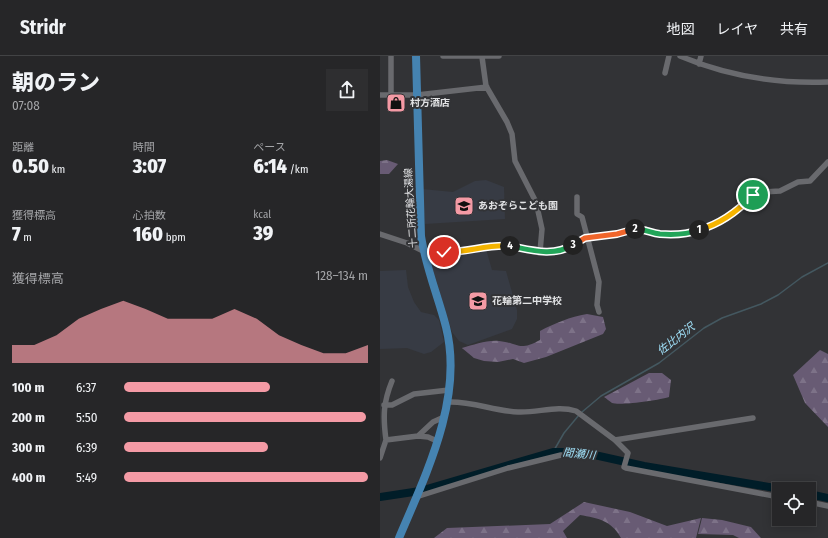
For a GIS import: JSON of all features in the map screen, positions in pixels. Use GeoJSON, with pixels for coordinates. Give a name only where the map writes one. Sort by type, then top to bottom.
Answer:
{"type":"FeatureCollection","features":[{"type":"Feature","properties":{"kind":"main road","name":"十二所花輪大湯線"},"geometry":{"type":"LineString","coordinates":[[399,538],[437,441],[448,402],[449,390],[449,346],[446,327],[423,251],[418,172],[416,56]]}},
{"type":"Feature","properties":{"kind":"street"},"geometry":{"type":"LineString","coordinates":[[391,56],[391,95]]}},
{"type":"Feature","properties":{"kind":"street"},"geometry":{"type":"LineString","coordinates":[[443,56],[499,56]]}},
{"type":"Feature","properties":{"kind":"street"},"geometry":{"type":"LineString","coordinates":[[665,73],[669,56]]}},
{"type":"Feature","properties":{"kind":"street"},"geometry":{"type":"LineString","coordinates":[[680,56],[698,64],[769,81],[828,82]]}},
{"type":"Feature","properties":{"kind":"street"},"geometry":{"type":"LineString","coordinates":[[698,64],[701,56]]}},
{"type":"Feature","properties":{"kind":"street"},"geometry":{"type":"LineString","coordinates":[[482,57],[487,87],[507,122],[512,134],[515,161],[536,202],[542,230],[540,252]]}},
{"type":"Feature","properties":{"kind":"street"},"geometry":{"type":"LineString","coordinates":[[380,95],[417,95],[487,87]]}},
{"type":"Feature","properties":{"kind":"street"},"geometry":{"type":"LineString","coordinates":[[380,234],[407,242],[423,251],[452,253],[498,245],[540,252],[556,252],[588,237],[617,234],[632,229],[645,229],[659,234],[692,232],[710,227],[734,212],[753,195],[763,192],[780,191],[798,182],[810,181],[828,162]]}},
{"type":"Feature","properties":{"kind":"street"},"geometry":{"type":"LineString","coordinates":[[577,197],[577,214],[582,217],[599,282],[597,305],[599,312]]}},
{"type":"Feature","properties":{"kind":"street"},"geometry":{"type":"LineString","coordinates":[[380,458],[386,440],[385,397],[392,381]]}},
{"type":"Feature","properties":{"kind":"street"},"geometry":{"type":"LineString","coordinates":[[384,405],[392,405],[414,394],[449,390]]}},
{"type":"Feature","properties":{"kind":"street"},"geometry":{"type":"LineString","coordinates":[[448,402],[519,412],[562,408],[576,411],[615,440],[628,453],[624,467],[772,496]]}},
{"type":"Feature","properties":{"kind":"street"},"geometry":{"type":"LineString","coordinates":[[418,436],[433,422],[444,417]]}},
{"type":"Feature","properties":{"kind":"street"},"geometry":{"type":"LineString","coordinates":[[615,440],[753,418]]}},
{"type":"Feature","properties":{"kind":"street"},"geometry":{"type":"LineString","coordinates":[[386,440],[418,436],[428,437],[437,441]]}},
{"type":"Feature","properties":{"kind":"street"},"geometry":{"type":"LineString","coordinates":[[416,496],[508,468],[561,455]]}},
{"type":"Feature","properties":{"kind":"street"},"geometry":{"type":"LineString","coordinates":[[816,503],[828,506]]}},
{"type":"Feature","properties":{"kind":"shaded area","name":"あおぞらこども園"},"geometry":{"type":"Polygon","coordinates":[[[486,180],[504,187],[505,219],[425,224],[422,189],[453,192],[475,181],[486,180]]]}},
{"type":"Feature","properties":{"kind":"shaded area","name":"花輪第二中学校"},"geometry":{"type":"Polygon","coordinates":[[[486,249],[492,270],[506,271],[517,310],[517,319],[512,329],[468,345],[459,341],[452,332],[428,254],[442,256],[486,249]]]}},
{"type":"Feature","properties":{"kind":"shaded area"},"geometry":{"type":"Polygon","coordinates":[[[406,270],[408,287],[414,302],[421,312],[434,315],[439,320],[444,342],[431,352],[424,354],[407,348],[380,349],[380,271],[406,270]]]}},
{"type":"Feature","properties":{"kind":"green space"},"geometry":{"type":"Polygon","coordinates":[[[387,160],[398,164],[389,174],[380,174],[380,161],[387,160]]]}},
{"type":"Feature","properties":{"kind":"green space"},"geometry":{"type":"Polygon","coordinates":[[[587,314],[603,317],[606,329],[603,334],[546,357],[524,363],[513,359],[498,362],[484,361],[474,358],[462,348],[489,341],[499,341],[519,346],[527,346],[540,340],[540,331],[551,325],[587,314]]]}},
{"type":"Feature","properties":{"kind":"green space"},"geometry":{"type":"Polygon","coordinates":[[[820,350],[828,354],[828,427],[805,403],[793,375],[820,350]]]}},
{"type":"Feature","properties":{"kind":"green space"},"geometry":{"type":"Polygon","coordinates":[[[649,373],[662,373],[671,380],[669,397],[649,401],[616,404],[604,397],[649,373]]]}},
{"type":"Feature","properties":{"kind":"green space"},"geometry":{"type":"Polygon","coordinates":[[[584,502],[630,512],[667,526],[701,518],[696,538],[621,538],[609,524],[604,521],[593,517],[580,515],[563,531],[567,538],[434,538],[447,528],[550,524],[584,502]]]}},
{"type":"Feature","properties":{"kind":"green space"},"geometry":{"type":"Polygon","coordinates":[[[702,518],[722,520],[751,527],[761,538],[739,538],[733,535],[698,534],[702,518]]]}},
{"type":"Feature","properties":{"kind":"waterway","name":"佐比内沢"},"geometry":{"type":"LineString","coordinates":[[582,412],[601,396],[659,363],[704,328],[722,318],[761,304],[778,295],[802,277],[828,263]]}},
{"type":"Feature","properties":{"kind":"waterway","name":"佐比内沢"},"geometry":{"type":"LineString","coordinates":[[553,452],[564,433],[579,415]]}},
{"type":"Feature","properties":{"kind":"waterway","name":"間瀬川"},"geometry":{"type":"LineString","coordinates":[[380,497],[420,491],[553,452],[581,452],[644,466],[772,487]]}},
{"type":"Feature","properties":{"kind":"waterway","name":"間瀬川"},"geometry":{"type":"LineString","coordinates":[[816,495],[828,498]]}},
{"type":"Feature","properties":{"kind":"place","name":"村方酒店"},"geometry":{"type":"Point","coordinates":[396,103]}},
{"type":"Feature","properties":{"kind":"place","name":"あおぞらこども園"},"geometry":{"type":"Point","coordinates":[464,206]}},
{"type":"Feature","properties":{"kind":"place","name":"花輪第二中学校"},"geometry":{"type":"Point","coordinates":[478,301]}},
{"type":"Feature","properties":{"kind":"route"},"geometry":{"type":"LineString","coordinates":[[444,252],[452,253],[498,245],[540,252],[556,252],[585,238],[604,234],[617,234],[628,230],[645,229],[659,234],[692,232],[710,227],[724,220],[745,204],[753,195]]}}]}
